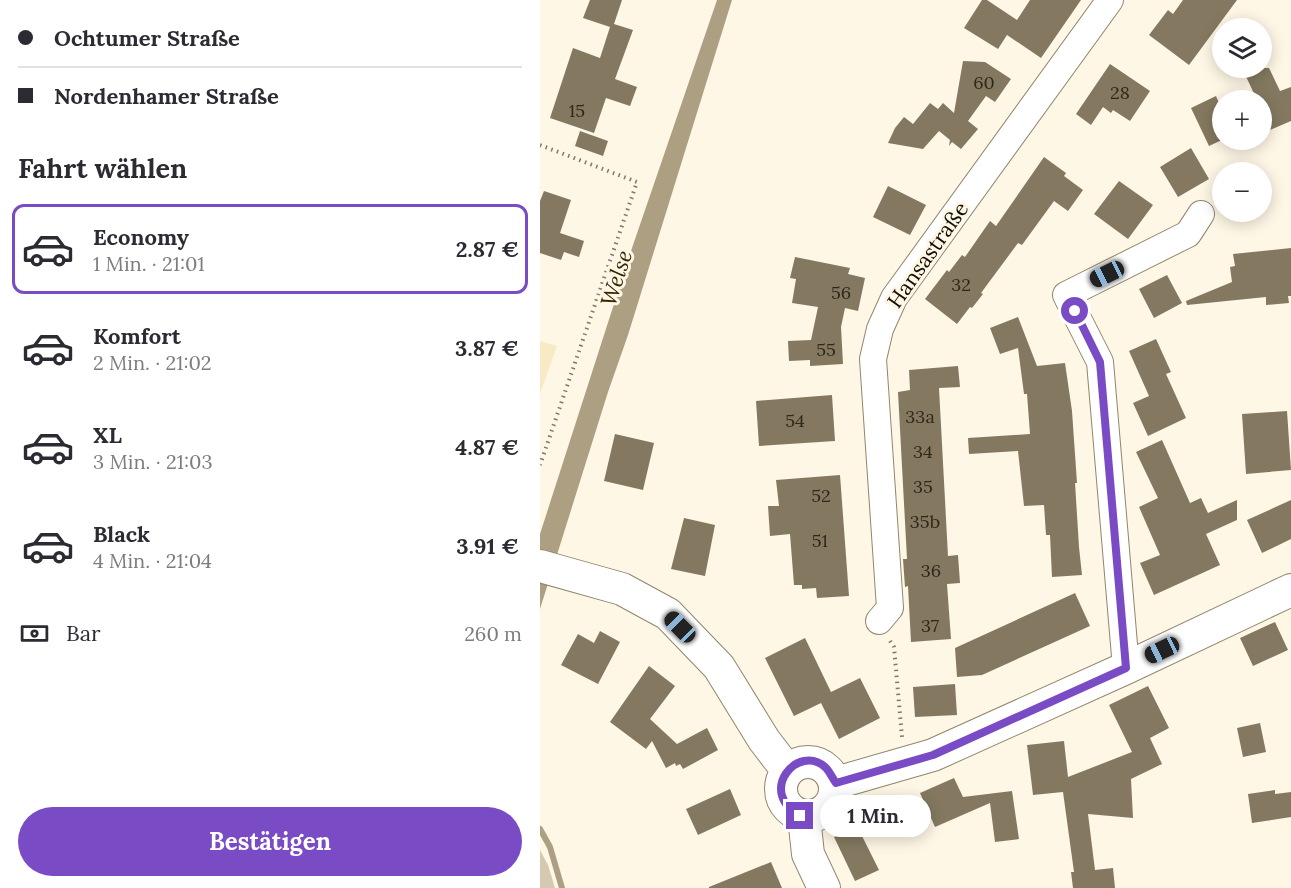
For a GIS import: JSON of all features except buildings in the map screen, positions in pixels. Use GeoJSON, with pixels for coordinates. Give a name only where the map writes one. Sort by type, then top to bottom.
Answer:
{"type":"FeatureCollection","features":[{"type":"Feature","properties":{"kind":"street","name":"Hansastraße"},"geometry":{"type":"LineString","coordinates":[[879,621],[890,608],[873,359],[880,329],[894,298],[1110,0]]}},
{"type":"Feature","properties":{"kind":"street"},"geometry":{"type":"LineString","coordinates":[[1126,668],[1100,362],[1066,294],[1188,234],[1201,214]]}},
{"type":"Feature","properties":{"kind":"street"},"geometry":{"type":"LineString","coordinates":[[553,569],[622,589],[668,614],[719,667],[764,740],[786,770]]}},
{"type":"Feature","properties":{"kind":"street"},"geometry":{"type":"LineString","coordinates":[[836,783],[933,755],[1291,590]]}},
{"type":"Feature","properties":{"kind":"street"},"geometry":{"type":"LineString","coordinates":[[810,761],[824,765],[836,783],[835,797],[828,809],[804,817],[790,810],[782,800],[780,790],[782,779],[786,770],[796,764],[810,761]]}},
{"type":"Feature","properties":{"kind":"street"},"geometry":{"type":"LineString","coordinates":[[804,817],[808,854],[824,888]]}},
{"type":"Feature","properties":{"kind":"path"},"geometry":{"type":"LineString","coordinates":[[540,145],[637,182],[540,465]]}},
{"type":"Feature","properties":{"kind":"path"},"geometry":{"type":"LineString","coordinates":[[879,621],[894,647],[903,745]]}},
{"type":"Feature","properties":{"kind":"shaded area"},"geometry":{"type":"Polygon","coordinates":[[[717,0],[732,0],[540,609],[540,534],[632,248],[717,0]]]}},
{"type":"Feature","properties":{"kind":"shaded area"},"geometry":{"type":"Polygon","coordinates":[[[540,341],[557,346],[540,394],[540,341]]]}},
{"type":"Feature","properties":{"kind":"shaded area"},"geometry":{"type":"Polygon","coordinates":[[[540,850],[548,865],[555,888],[540,888],[540,850]]]}},
{"type":"Feature","properties":{"kind":"waterway"},"geometry":{"type":"LineString","coordinates":[[540,829],[550,847],[562,888]]}},
{"type":"Feature","properties":{"kind":"route"},"geometry":{"type":"LineString","coordinates":[[800,816],[790,810],[782,800],[780,790],[786,770],[796,764],[810,761],[824,765],[836,783],[933,755],[1126,668],[1100,362],[1075,311]]}},
{"type":"Feature","properties":{"kind":"water label","name":"Welse"},"geometry":{"type":"Point","coordinates":[616,278]}}]}
